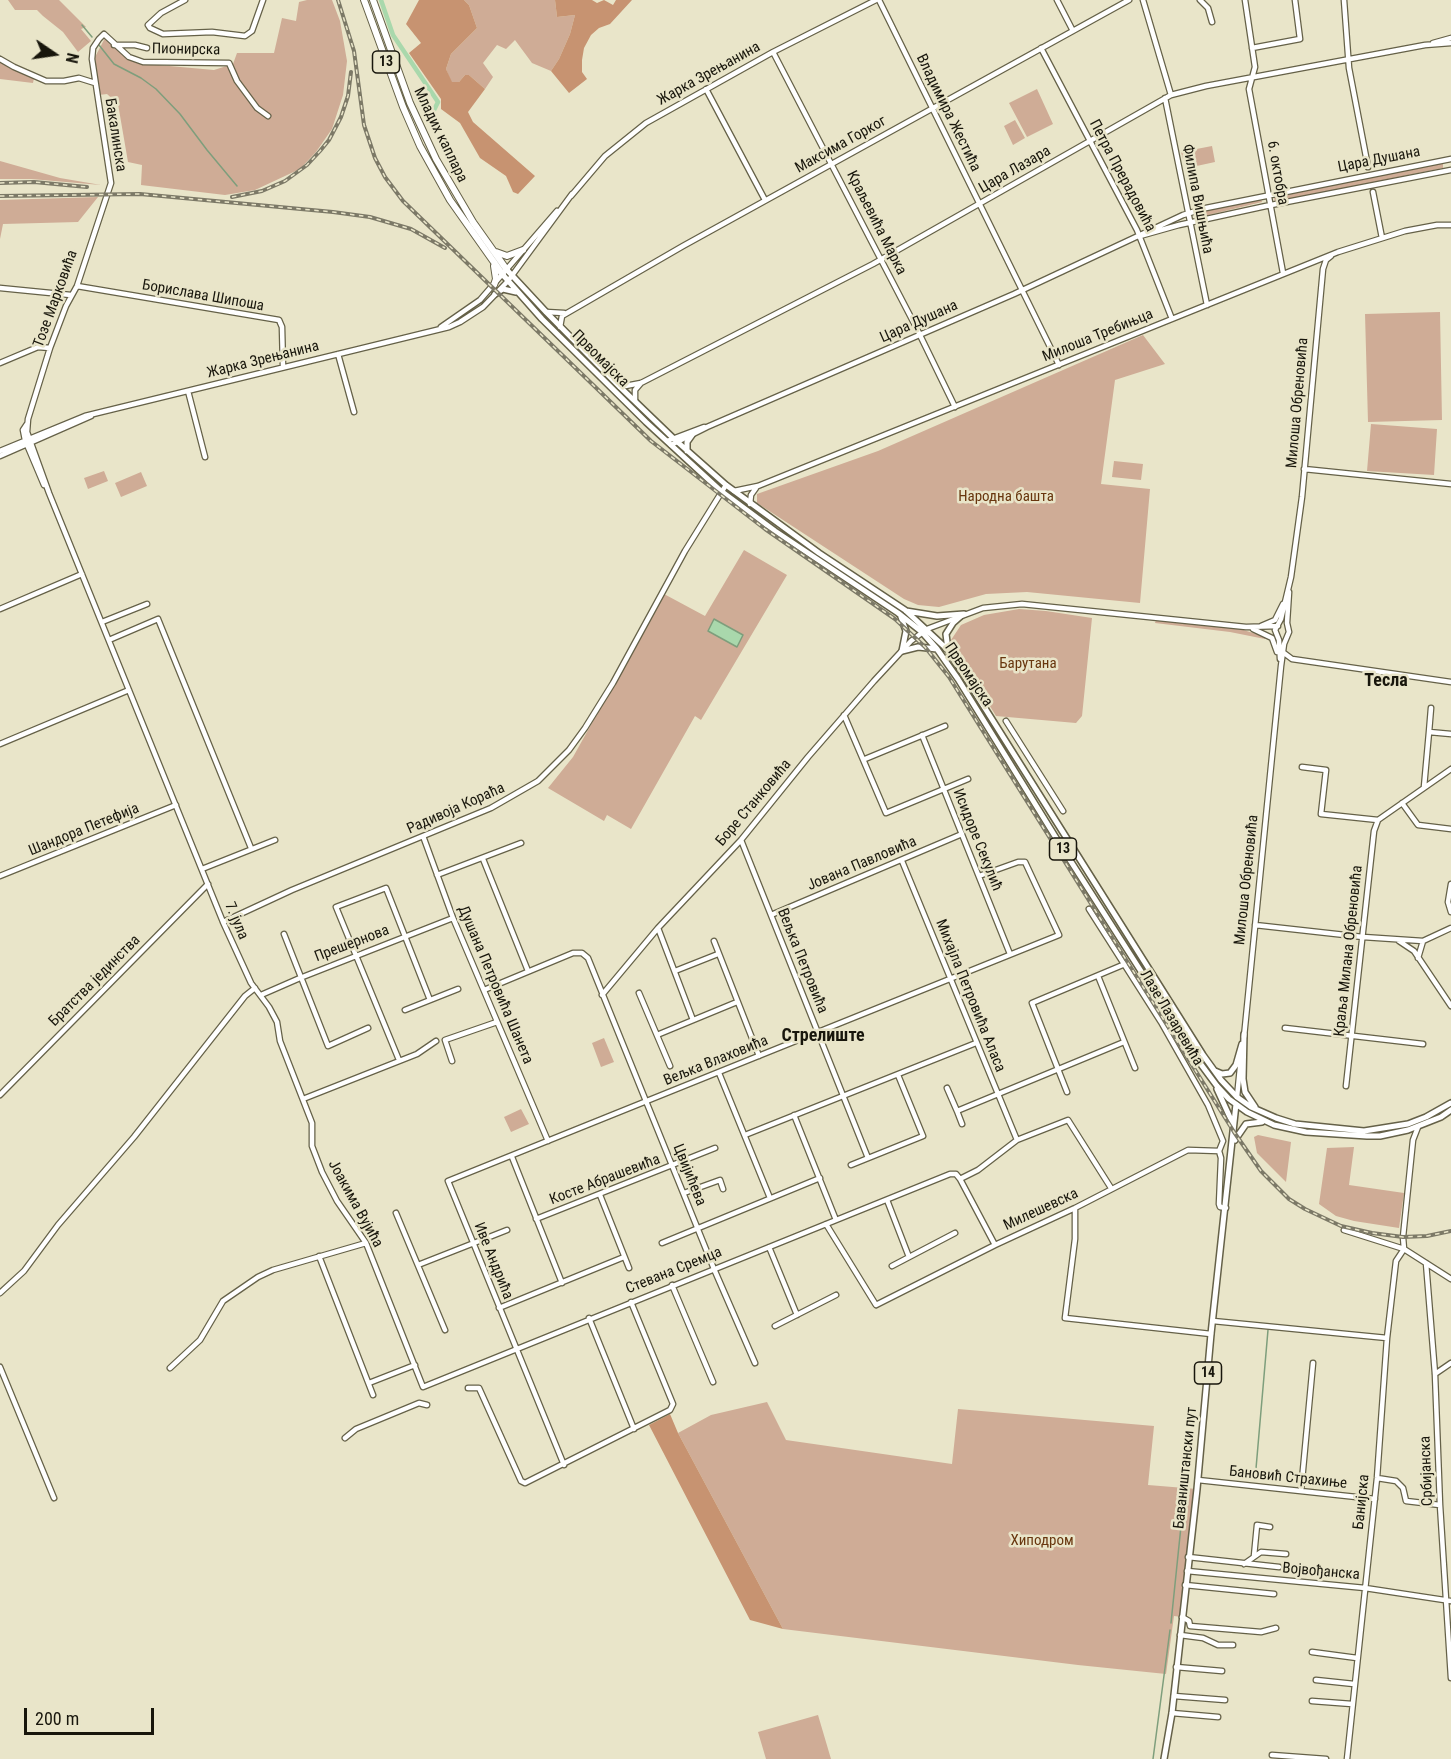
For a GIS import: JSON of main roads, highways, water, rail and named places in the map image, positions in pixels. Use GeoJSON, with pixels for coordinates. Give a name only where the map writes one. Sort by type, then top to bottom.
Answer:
{"type":"FeatureCollection","features":[{"type":"Feature","properties":{"kind":"highway","name":"Младих каплара"},"geometry":{"type":"LineString","coordinates":[[364,0],[410,122],[450,200],[493,263]]}},
{"type":"Feature","properties":{"kind":"highway","name":"Младих каплара"},"geometry":{"type":"LineString","coordinates":[[373,0],[410,103],[427,141],[451,186],[505,272]]}},
{"type":"Feature","properties":{"kind":"highway"},"geometry":{"type":"LineString","coordinates":[[492,250],[507,256],[523,250]]}},
{"type":"Feature","properties":{"kind":"highway"},"geometry":{"type":"LineString","coordinates":[[493,263],[496,275],[494,285]]}},
{"type":"Feature","properties":{"kind":"highway","name":"13"},"geometry":{"type":"LineString","coordinates":[[493,263],[505,272]]}},
{"type":"Feature","properties":{"kind":"main road","name":"Првомајска"},"geometry":{"type":"LineString","coordinates":[[505,272],[620,387],[726,485],[819,553],[905,610],[924,631],[958,679],[1061,846],[1213,1081],[1236,1105]]}},
{"type":"Feature","properties":{"kind":"main road","name":"Првомајска"},"geometry":{"type":"LineString","coordinates":[[510,278],[518,293],[542,319],[669,443],[722,491],[775,531],[898,613],[949,651],[1213,1070],[1237,1097]]}},
{"type":"Feature","properties":{"kind":"main road"},"geometry":{"type":"LineString","coordinates":[[495,294],[507,289],[518,293]]}},
{"type":"Feature","properties":{"kind":"main road"},"geometry":{"type":"LineString","coordinates":[[687,451],[687,442],[692,435]]}},
{"type":"Feature","properties":{"kind":"main road"},"geometry":{"type":"LineString","coordinates":[[905,610],[936,616],[964,614],[953,623],[946,634],[949,651]]}},
{"type":"Feature","properties":{"kind":"main road"},"geometry":{"type":"LineString","coordinates":[[898,613],[905,627],[902,651],[918,647],[937,649]]}},
{"type":"Feature","properties":{"kind":"main road"},"geometry":{"type":"LineString","coordinates":[[1244,1034],[1242,1079],[1245,1092],[1253,1105],[1265,1114]]}},
{"type":"Feature","properties":{"kind":"main road"},"geometry":{"type":"LineString","coordinates":[[1213,1070],[1222,1074],[1230,1073],[1236,1065],[1243,1041]]}},
{"type":"Feature","properties":{"kind":"main road"},"geometry":{"type":"LineString","coordinates":[[1213,1081],[1234,1128]]}},
{"type":"Feature","properties":{"kind":"main road","name":"13"},"geometry":{"type":"LineString","coordinates":[[1237,1097],[1265,1114],[1295,1124],[1375,1130],[1408,1124],[1451,1103]]}},
{"type":"Feature","properties":{"kind":"main road","name":"14"},"geometry":{"type":"LineString","coordinates":[[1233,1143],[1237,1097]]}},
{"type":"Feature","properties":{"kind":"main road","name":"13"},"geometry":{"type":"LineString","coordinates":[[1236,1105],[1266,1122],[1305,1132],[1367,1137],[1418,1127],[1451,1110]]}},
{"type":"Feature","properties":{"kind":"main road"},"geometry":{"type":"LineString","coordinates":[[1233,1143],[1246,1124],[1256,1121],[1266,1122]]}},
{"type":"Feature","properties":{"kind":"main road","name":"Баваништански пут"},"geometry":{"type":"LineString","coordinates":[[1164,1759],[1174,1696],[1233,1143]]}},
{"type":"Feature","properties":{"kind":"waterway"},"geometry":{"type":"LineString","coordinates":[[381,0],[393,35],[438,102],[433,112]]}},
{"type":"Feature","properties":{"kind":"waterway"},"geometry":{"type":"LineString","coordinates":[[82,25],[92,37]]}},
{"type":"Feature","properties":{"kind":"waterway"},"geometry":{"type":"LineString","coordinates":[[99,45],[114,64],[156,89],[180,114],[237,186]]}},
{"type":"Feature","properties":{"kind":"waterway"},"geometry":{"type":"LineString","coordinates":[[1255,1480],[1268,1330]]}},
{"type":"Feature","properties":{"kind":"waterway"},"geometry":{"type":"LineString","coordinates":[[1171,1623],[1184,1497]]}},
{"type":"Feature","properties":{"kind":"waterway"},"geometry":{"type":"LineString","coordinates":[[1153,1759],[1170,1630]]}},
{"type":"Feature","properties":{"kind":"railway"},"geometry":{"type":"LineString","coordinates":[[338,0],[354,51],[364,125],[375,158],[385,177],[403,201],[651,441],[765,529],[895,619],[925,647],[949,677],[1234,1132],[1261,1171],[1289,1199],[1341,1226],[1403,1237],[1427,1236],[1451,1231]]}},
{"type":"Feature","properties":{"kind":"railway"},"geometry":{"type":"LineString","coordinates":[[232,197],[262,191],[285,181],[307,165],[329,140],[341,117],[348,96],[351,72]]}},
{"type":"Feature","properties":{"kind":"railway"},"geometry":{"type":"LineString","coordinates":[[0,183],[34,182],[87,187]]}},
{"type":"Feature","properties":{"kind":"railway"},"geometry":{"type":"LineString","coordinates":[[0,196],[140,194],[333,212],[370,217],[411,229],[445,248]]}},
{"type":"Feature","properties":{"kind":"district","name":"Тесла"},"geometry":{"type":"Point","coordinates":[1386,681]}},
{"type":"Feature","properties":{"kind":"district","name":"Стрелиште"},"geometry":{"type":"Point","coordinates":[823,1036]}},
{"type":"Feature","properties":{"kind":"park label","name":"Народна башта"},"geometry":{"type":"Point","coordinates":[1006,497]}},
{"type":"Feature","properties":{"kind":"park label","name":"Барутана"},"geometry":{"type":"Point","coordinates":[1028,664]}},
{"type":"Feature","properties":{"kind":"park label","name":"Хиподром"},"geometry":{"type":"Point","coordinates":[1042,1541]}}]}
